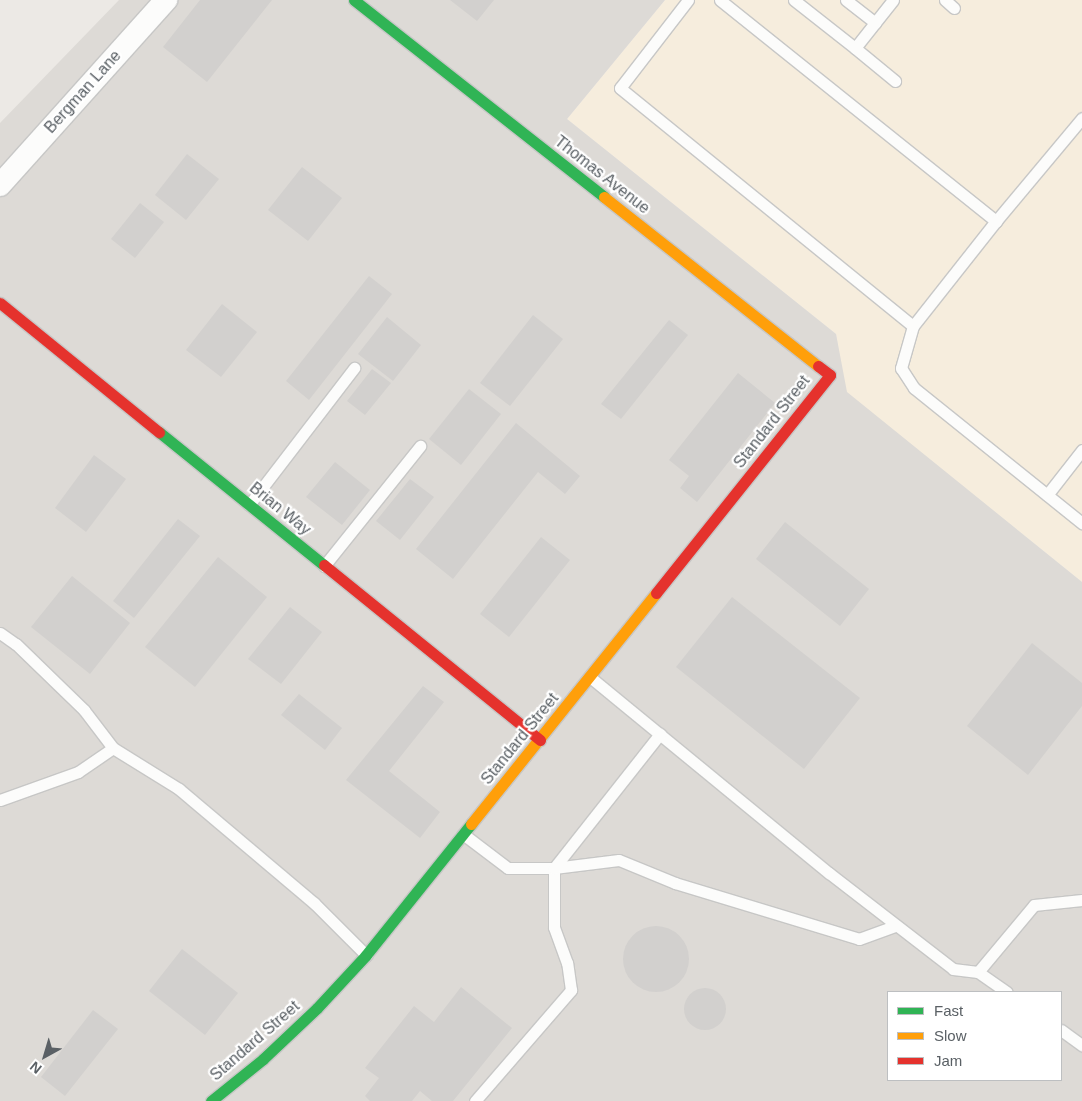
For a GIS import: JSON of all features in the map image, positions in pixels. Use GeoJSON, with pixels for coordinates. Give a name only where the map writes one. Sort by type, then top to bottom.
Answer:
{"type":"FeatureCollection","features":[{"type":"Feature","properties":{"kind":"street","name":"Bergman Lane"},"geometry":{"type":"LineString","coordinates":[[0,185],[166,0]]}},
{"type":"Feature","properties":{"kind":"street","name":"Thomas Avenue"},"geometry":{"type":"LineString","coordinates":[[354,0],[830,375]]}},
{"type":"Feature","properties":{"kind":"street","name":"Brian Way"},"geometry":{"type":"LineString","coordinates":[[0,302],[540,740]]}},
{"type":"Feature","properties":{"kind":"street","name":"Standard Street"},"geometry":{"type":"LineString","coordinates":[[211,1101],[303,1021],[366,955],[540,740],[830,375]]}},
{"type":"Feature","properties":{"kind":"lane"},"geometry":{"type":"LineString","coordinates":[[688,0],[620,88],[914,326]]}},
{"type":"Feature","properties":{"kind":"lane"},"geometry":{"type":"LineString","coordinates":[[720,0],[996,221]]}},
{"type":"Feature","properties":{"kind":"lane"},"geometry":{"type":"LineString","coordinates":[[794,0],[895,81]]}},
{"type":"Feature","properties":{"kind":"lane"},"geometry":{"type":"LineString","coordinates":[[846,0],[875,23]]}},
{"type":"Feature","properties":{"kind":"lane"},"geometry":{"type":"LineString","coordinates":[[855,48],[892,0]]}},
{"type":"Feature","properties":{"kind":"lane"},"geometry":{"type":"LineString","coordinates":[[945,0],[954,8]]}},
{"type":"Feature","properties":{"kind":"lane"},"geometry":{"type":"LineString","coordinates":[[1082,118],[996,221],[914,326],[901,368],[914,388],[1082,523]]}},
{"type":"Feature","properties":{"kind":"lane"},"geometry":{"type":"LineString","coordinates":[[249,505],[354,368]]}},
{"type":"Feature","properties":{"kind":"lane"},"geometry":{"type":"LineString","coordinates":[[324,566],[420,446]]}},
{"type":"Feature","properties":{"kind":"lane"},"geometry":{"type":"LineString","coordinates":[[1047,495],[1082,450]]}},
{"type":"Feature","properties":{"kind":"lane"},"geometry":{"type":"LineString","coordinates":[[0,633],[16,644],[84,710],[113,748],[179,789],[314,903],[366,955]]}},
{"type":"Feature","properties":{"kind":"lane"},"geometry":{"type":"LineString","coordinates":[[590,676],[895,926],[953,969],[978,972],[1006,991]]}},
{"type":"Feature","properties":{"kind":"lane"},"geometry":{"type":"LineString","coordinates":[[474,1101],[571,990],[567,963],[554,927],[554,868],[660,734]]}},
{"type":"Feature","properties":{"kind":"lane"},"geometry":{"type":"LineString","coordinates":[[0,800],[78,772],[113,748]]}},
{"type":"Feature","properties":{"kind":"lane"},"geometry":{"type":"LineString","coordinates":[[463,834],[508,868],[554,868],[619,860],[675,883],[859,939],[895,926]]}},
{"type":"Feature","properties":{"kind":"lane"},"geometry":{"type":"LineString","coordinates":[[978,972],[1034,905],[1082,900]]}},
{"type":"Feature","properties":{"kind":"lane"},"geometry":{"type":"LineString","coordinates":[[1062,1031],[1082,1045]]}},
{"type":"Feature","properties":{"kind":"shaded area"},"geometry":{"type":"Polygon","coordinates":[[[119,0],[665,0],[567,119],[836,334],[847,392],[1082,582],[1082,1101],[0,1101],[0,123],[119,0]]]}},
{"type":"Feature","properties":{"kind":"shaded area"},"geometry":{"type":"Polygon","coordinates":[[[665,0],[1082,0],[1082,582],[846,392],[836,334],[567,119],[665,0]]]}},
{"type":"Feature","properties":{"kind":"building"},"geometry":{"type":"Polygon","coordinates":[[[200,0],[272,0],[207,82],[163,47],[200,0]]]}},
{"type":"Feature","properties":{"kind":"building"},"geometry":{"type":"Polygon","coordinates":[[[450,0],[494,0],[477,21],[450,0]]]}},
{"type":"Feature","properties":{"kind":"building"},"geometry":{"type":"Polygon","coordinates":[[[187,154],[219,179],[186,220],[155,195],[187,154]]]}},
{"type":"Feature","properties":{"kind":"building"},"geometry":{"type":"Polygon","coordinates":[[[302,167],[342,198],[308,241],[268,210],[302,167]]]}},
{"type":"Feature","properties":{"kind":"building"},"geometry":{"type":"Polygon","coordinates":[[[140,203],[164,222],[135,258],[111,239],[140,203]]]}},
{"type":"Feature","properties":{"kind":"building"},"geometry":{"type":"Polygon","coordinates":[[[369,276],[392,294],[309,400],[286,381],[369,276]]]}},
{"type":"Feature","properties":{"kind":"building"},"geometry":{"type":"Polygon","coordinates":[[[222,304],[257,332],[221,377],[186,350],[222,304]]]}},
{"type":"Feature","properties":{"kind":"building"},"geometry":{"type":"Polygon","coordinates":[[[533,315],[563,339],[510,406],[480,383],[533,315]]]}},
{"type":"Feature","properties":{"kind":"building"},"geometry":{"type":"Polygon","coordinates":[[[387,317],[421,345],[393,381],[358,354],[387,317]]]}},
{"type":"Feature","properties":{"kind":"building"},"geometry":{"type":"Polygon","coordinates":[[[669,320],[688,335],[621,419],[601,404],[669,320]]]}},
{"type":"Feature","properties":{"kind":"building"},"geometry":{"type":"Polygon","coordinates":[[[372,369],[391,383],[365,415],[347,401],[372,369]]]}},
{"type":"Feature","properties":{"kind":"building"},"geometry":{"type":"Polygon","coordinates":[[[738,373],[775,403],[697,502],[680,488],[689,476],[669,460],[738,373]]]}},
{"type":"Feature","properties":{"kind":"building"},"geometry":{"type":"Polygon","coordinates":[[[469,389],[501,414],[461,465],[429,439],[469,389]]]}},
{"type":"Feature","properties":{"kind":"building"},"geometry":{"type":"Polygon","coordinates":[[[516,423],[580,476],[565,494],[538,472],[453,579],[416,549],[516,423]]]}},
{"type":"Feature","properties":{"kind":"building"},"geometry":{"type":"Polygon","coordinates":[[[94,455],[126,479],[86,532],[55,508],[94,455]]]}},
{"type":"Feature","properties":{"kind":"building"},"geometry":{"type":"Polygon","coordinates":[[[335,462],[370,490],[342,525],[306,497],[335,462]]]}},
{"type":"Feature","properties":{"kind":"building"},"geometry":{"type":"Polygon","coordinates":[[[410,479],[434,497],[400,540],[376,521],[410,479]]]}},
{"type":"Feature","properties":{"kind":"building"},"geometry":{"type":"Polygon","coordinates":[[[178,519],[200,536],[134,618],[113,601],[178,519]]]}},
{"type":"Feature","properties":{"kind":"building"},"geometry":{"type":"Polygon","coordinates":[[[785,522],[869,589],[840,626],[756,559],[785,522]]]}},
{"type":"Feature","properties":{"kind":"building"},"geometry":{"type":"Polygon","coordinates":[[[541,537],[570,560],[509,637],[480,614],[541,537]]]}},
{"type":"Feature","properties":{"kind":"building"},"geometry":{"type":"Polygon","coordinates":[[[218,557],[267,597],[195,687],[145,647],[218,557]]]}},
{"type":"Feature","properties":{"kind":"building"},"geometry":{"type":"Polygon","coordinates":[[[72,576],[130,623],[90,674],[31,627],[72,576]]]}},
{"type":"Feature","properties":{"kind":"building"},"geometry":{"type":"Polygon","coordinates":[[[732,597],[860,698],[804,769],[676,667],[732,597]]]}},
{"type":"Feature","properties":{"kind":"building"},"geometry":{"type":"Polygon","coordinates":[[[290,607],[322,632],[281,684],[248,659],[290,607]]]}},
{"type":"Feature","properties":{"kind":"building"},"geometry":{"type":"Polygon","coordinates":[[[1032,643],[1082,683],[1082,706],[1028,775],[967,726],[1032,643]]]}},
{"type":"Feature","properties":{"kind":"building"},"geometry":{"type":"Polygon","coordinates":[[[423,686],[444,702],[389,771],[440,812],[420,838],[346,780],[423,686]]]}},
{"type":"Feature","properties":{"kind":"building"},"geometry":{"type":"Polygon","coordinates":[[[299,694],[342,728],[325,750],[281,715],[299,694]]]}},
{"type":"Feature","properties":{"kind":"building"},"geometry":{"type":"Polygon","coordinates":[[[656,926],[669,929],[679,936],[686,946],[689,959],[686,972],[679,982],[669,989],[656,992],[643,989],[633,982],[626,972],[623,959],[626,946],[633,936],[643,929],[656,926]]]}},
{"type":"Feature","properties":{"kind":"building"},"geometry":{"type":"Polygon","coordinates":[[[182,949],[238,993],[205,1035],[149,991],[182,949]]]}},
{"type":"Feature","properties":{"kind":"building"},"geometry":{"type":"Polygon","coordinates":[[[461,987],[512,1028],[453,1101],[432,1101],[420,1091],[412,1101],[370,1101],[365,1096],[379,1078],[365,1068],[414,1006],[434,1022],[461,987]]]}},
{"type":"Feature","properties":{"kind":"building"},"geometry":{"type":"Polygon","coordinates":[[[701,988],[709,988],[720,994],[726,1009],[720,1024],[709,1030],[701,1030],[690,1024],[684,1013],[684,1005],[690,994],[701,988]]]}},
{"type":"Feature","properties":{"kind":"building"},"geometry":{"type":"Polygon","coordinates":[[[93,1010],[118,1029],[65,1096],[41,1077],[93,1010]]]}},
{"type":"Feature","properties":{"kind":"traffic: fast"},"geometry":{"type":"LineString","coordinates":[[354,0],[604,197]]}},
{"type":"Feature","properties":{"kind":"traffic: fast"},"geometry":{"type":"LineString","coordinates":[[159,432],[324,565]]}},
{"type":"Feature","properties":{"kind":"traffic: fast"},"geometry":{"type":"LineString","coordinates":[[211,1101],[263,1059],[317,1008],[366,955],[471,824]]}},
{"type":"Feature","properties":{"kind":"traffic: slow"},"geometry":{"type":"LineString","coordinates":[[604,197],[818,366]]}},
{"type":"Feature","properties":{"kind":"traffic: slow"},"geometry":{"type":"LineString","coordinates":[[471,824],[656,593]]}},
{"type":"Feature","properties":{"kind":"traffic: jam"},"geometry":{"type":"LineString","coordinates":[[0,303],[159,432]]}},
{"type":"Feature","properties":{"kind":"traffic: jam"},"geometry":{"type":"LineString","coordinates":[[656,593],[830,375],[818,366]]}},
{"type":"Feature","properties":{"kind":"traffic: jam"},"geometry":{"type":"LineString","coordinates":[[324,565],[540,740]]}}]}
